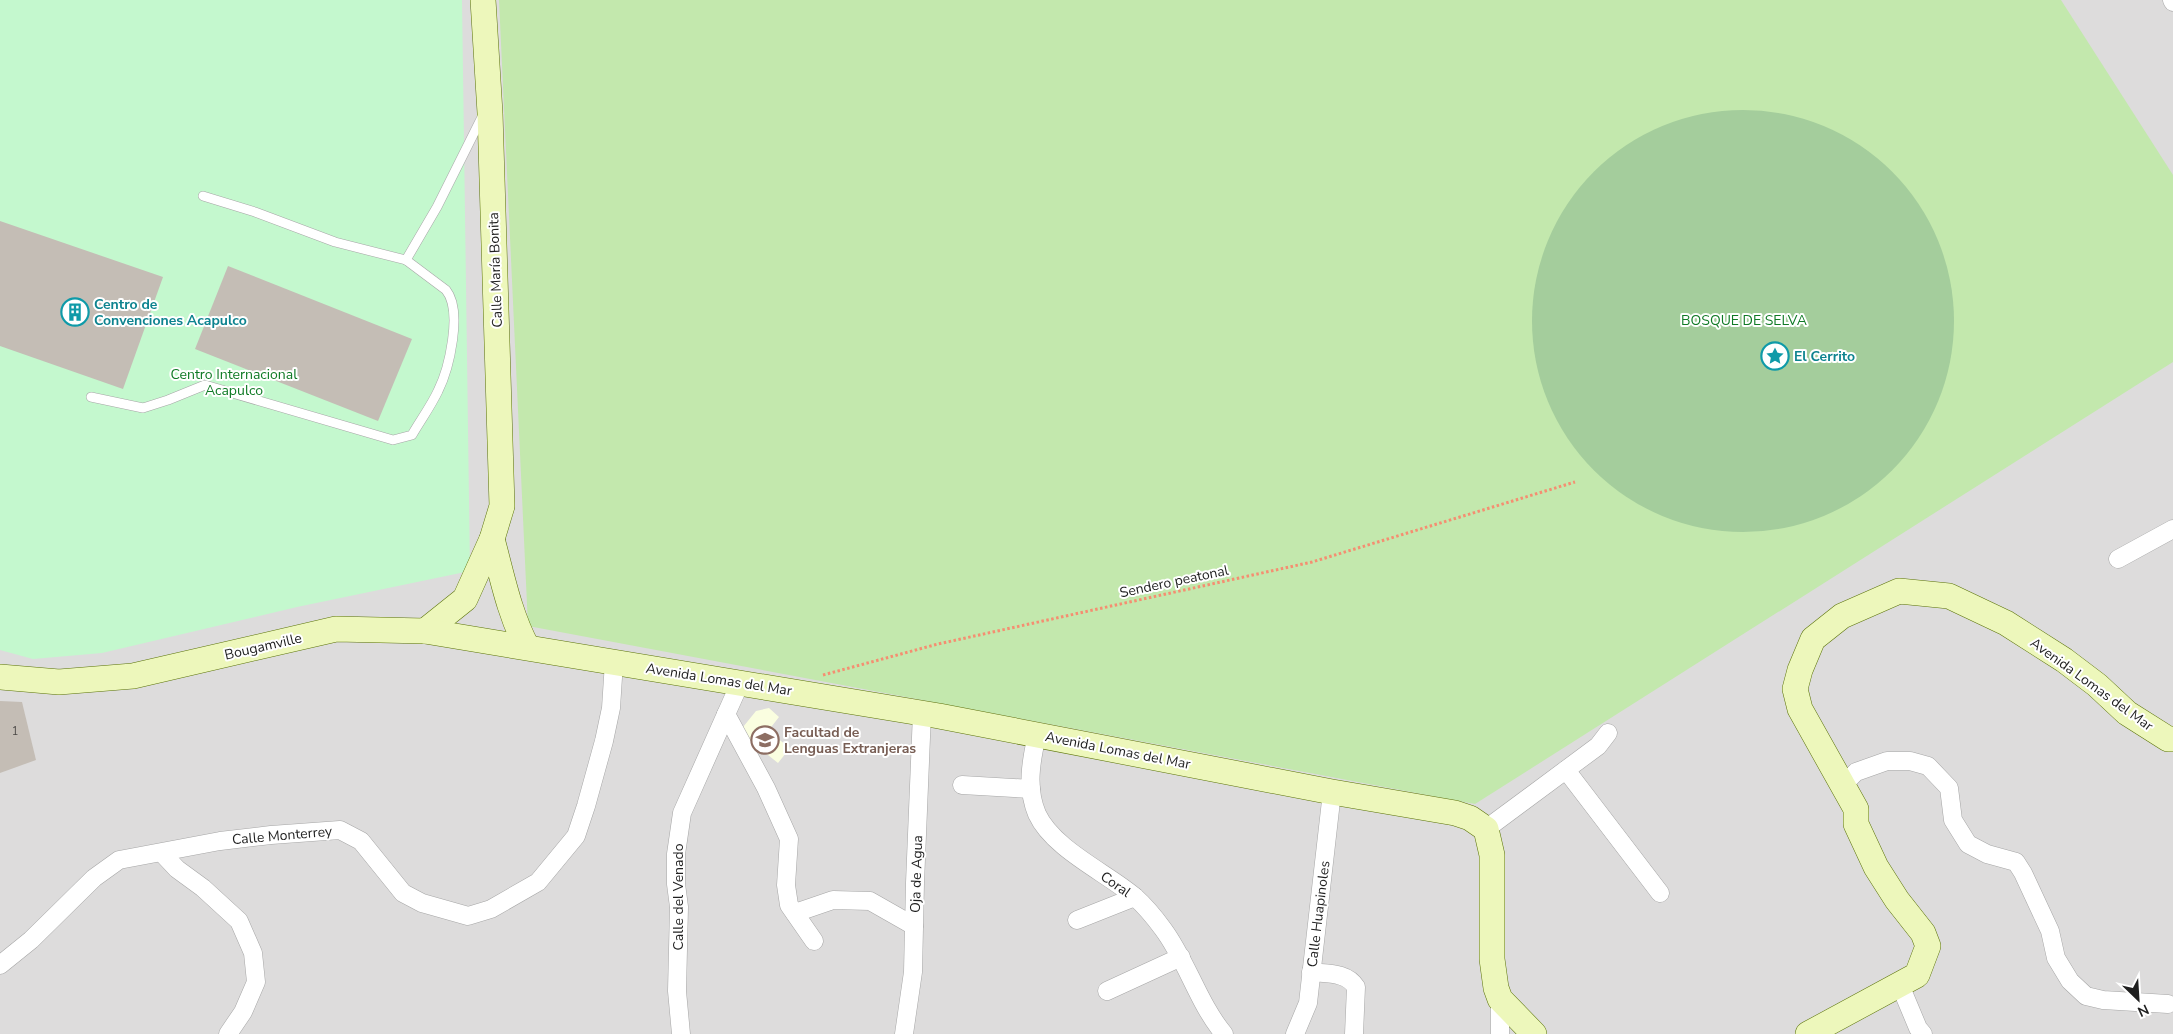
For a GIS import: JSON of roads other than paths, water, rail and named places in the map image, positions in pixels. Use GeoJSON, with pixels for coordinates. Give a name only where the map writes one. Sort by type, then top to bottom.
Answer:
{"type":"FeatureCollection","features":[{"type":"Feature","properties":{"kind":"main road","name":"Calle María Bonita"},"geometry":{"type":"LineString","coordinates":[[426,631],[465,599],[492,539],[502,506],[490,101],[482,0]]}},
{"type":"Feature","properties":{"kind":"main road"},"geometry":{"type":"LineString","coordinates":[[492,539],[510,606],[517,627],[527,647]]}},
{"type":"Feature","properties":{"kind":"main road","name":"Avenida Lomas del Mar"},"geometry":{"type":"LineString","coordinates":[[1808,1034],[1917,975],[1928,946],[1923,933],[1897,900],[1876,867],[1856,824],[1856,809],[1800,709],[1795,689],[1800,670],[1813,639],[1842,616],[1899,591],[1949,596],[2006,623],[2097,685],[2127,713],[2168,739],[2173,739]]}},
{"type":"Feature","properties":{"kind":"main road","name":"Bougamville"},"geometry":{"type":"LineString","coordinates":[[0,677],[59,682],[133,676],[336,629],[426,631],[527,647]]}},
{"type":"Feature","properties":{"kind":"main road","name":"Avenida Lomas del Mar"},"geometry":{"type":"LineString","coordinates":[[527,647],[922,713],[1332,792],[1456,813],[1470,818],[1486,829]]}},
{"type":"Feature","properties":{"kind":"main road"},"geometry":{"type":"LineString","coordinates":[[1486,829],[1492,855],[1492,959],[1496,988],[1500,999],[1534,1034]]}},
{"type":"Feature","properties":{"kind":"street"},"geometry":{"type":"LineString","coordinates":[[2118,559],[2173,529]]}},
{"type":"Feature","properties":{"kind":"street","name":"Calle Monterrey"},"geometry":{"type":"LineString","coordinates":[[0,966],[31,940],[94,878],[119,860],[229,840],[340,830],[360,841],[403,894],[422,903],[468,916],[491,909],[538,882],[576,836],[582,821],[604,741],[611,708],[614,662]]}},
{"type":"Feature","properties":{"kind":"street","name":"Calle del Venado"},"geometry":{"type":"LineString","coordinates":[[681,1034],[677,991],[680,908],[676,884],[676,854],[682,813],[740,683]]}},
{"type":"Feature","properties":{"kind":"street","name":"Oja de Agua"},"geometry":{"type":"LineString","coordinates":[[904,1034],[913,972],[922,713]]}},
{"type":"Feature","properties":{"kind":"street"},"geometry":{"type":"LineString","coordinates":[[726,714],[766,788],[789,839],[786,885],[789,905],[814,940]]}},
{"type":"Feature","properties":{"kind":"street"},"geometry":{"type":"LineString","coordinates":[[1486,829],[1598,746],[1608,733]]}},
{"type":"Feature","properties":{"kind":"street","name":"Coral"},"geometry":{"type":"LineString","coordinates":[[1037,735],[1030,767],[1031,789],[1037,814],[1050,831],[1070,851],[1135,897],[1163,928],[1181,957],[1202,1000],[1224,1034]]}},
{"type":"Feature","properties":{"kind":"street"},"geometry":{"type":"LineString","coordinates":[[1843,785],[1856,772],[1887,761],[1910,761],[1928,766],[1950,788],[1953,820],[1968,844],[1988,854],[2016,862],[2050,931],[2056,958],[2070,981],[2086,996],[2103,1000],[2168,1004]]}},
{"type":"Feature","properties":{"kind":"street"},"geometry":{"type":"LineString","coordinates":[[1566,770],[1660,894]]}},
{"type":"Feature","properties":{"kind":"street"},"geometry":{"type":"LineString","coordinates":[[962,785],[1031,789]]}},
{"type":"Feature","properties":{"kind":"street","name":"Calle Huapinoles"},"geometry":{"type":"LineString","coordinates":[[1295,1034],[1308,1003],[1332,792]]}},
{"type":"Feature","properties":{"kind":"street"},"geometry":{"type":"LineString","coordinates":[[162,853],[177,869],[203,888],[239,921],[252,953],[256,982],[242,1012],[228,1034]]}},
{"type":"Feature","properties":{"kind":"street"},"geometry":{"type":"LineString","coordinates":[[1077,920],[1135,897]]}},
{"type":"Feature","properties":{"kind":"street"},"geometry":{"type":"LineString","coordinates":[[795,913],[834,900],[870,901],[914,926]]}},
{"type":"Feature","properties":{"kind":"street"},"geometry":{"type":"LineString","coordinates":[[1107,991],[1181,957]]}},
{"type":"Feature","properties":{"kind":"street"},"geometry":{"type":"LineString","coordinates":[[1311,972],[1346,977],[1352,980],[1356,987],[1354,1034]]}},
{"type":"Feature","properties":{"kind":"street"},"geometry":{"type":"LineString","coordinates":[[1900,984],[1918,1028],[1923,1034]]}},
{"type":"Feature","properties":{"kind":"street"},"geometry":{"type":"LineString","coordinates":[[1500,999],[1500,1034]]}},
{"type":"Feature","properties":{"kind":"lane"},"geometry":{"type":"LineString","coordinates":[[406,260],[437,207],[490,101]]}},
{"type":"Feature","properties":{"kind":"lane"},"geometry":{"type":"LineString","coordinates":[[91,397],[143,408],[205,385],[393,440],[412,435],[438,390],[451,348],[455,315],[450,294],[446,290],[406,260],[334,242],[255,212],[203,196]]}},
{"type":"Feature","properties":{"kind":"place","name":"Centro de Convenciones Acapulco"},"geometry":{"type":"Point","coordinates":[75,312]}},
{"type":"Feature","properties":{"kind":"place","name":"El Cerrito"},"geometry":{"type":"Point","coordinates":[1775,356]}},
{"type":"Feature","properties":{"kind":"place","name":"Facultad de Lenguas Extranjeras"},"geometry":{"type":"Point","coordinates":[765,740]}},
{"type":"Feature","properties":{"kind":"park label","name":"BOSQUE DE SELVA"},"geometry":{"type":"Point","coordinates":[1744,320]}},
{"type":"Feature","properties":{"kind":"park label","name":"Centro Internacional Acapulco"},"geometry":{"type":"Point","coordinates":[234,382]}}]}
